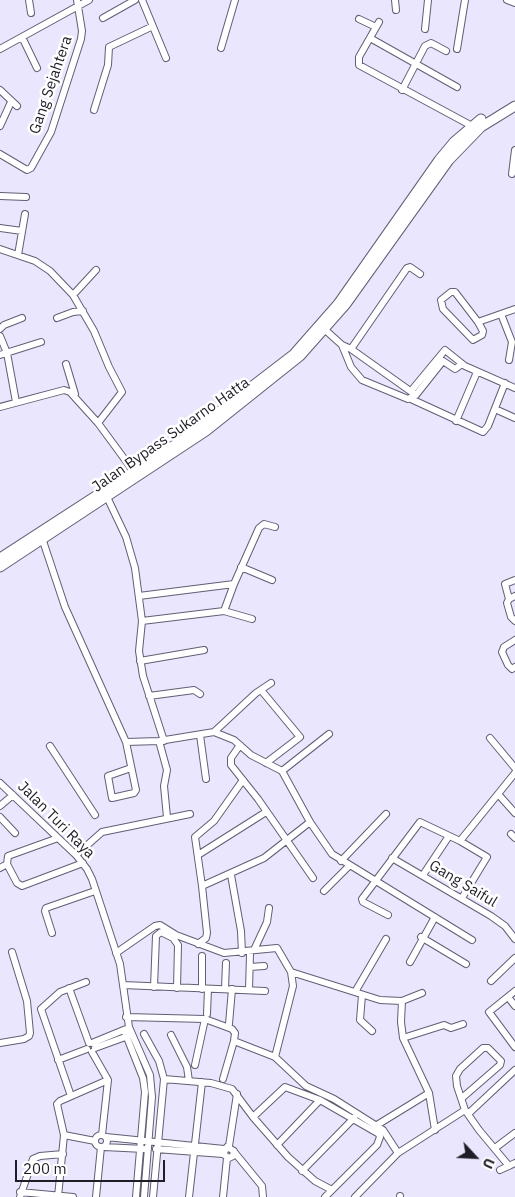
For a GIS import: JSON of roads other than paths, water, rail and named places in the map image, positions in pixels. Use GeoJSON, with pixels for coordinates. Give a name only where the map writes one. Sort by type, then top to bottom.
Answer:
{"type":"FeatureCollection","features":[{"type":"Feature","properties":{"kind":"highway","name":"Jalan Bypass Sukarno Hatta"},"geometry":{"type":"LineString","coordinates":[[0,567],[107,497],[241,405],[300,356],[323,328],[454,142],[472,126],[515,99]]}},
{"type":"Feature","properties":{"kind":"highway","name":"Jalan Bypass Sukarno Hatta"},"geometry":{"type":"LineString","coordinates":[[416,198],[470,136],[496,116],[515,106]]}},
{"type":"Feature","properties":{"kind":"highway","name":"Jalan Bypass Sukarno Hatta"},"geometry":{"type":"LineString","coordinates":[[0,558],[182,440],[267,377],[323,328]]}},
{"type":"Feature","properties":{"kind":"street"},"geometry":{"type":"LineString","coordinates":[[29,0],[31,13]]}},
{"type":"Feature","properties":{"kind":"street"},"geometry":{"type":"LineString","coordinates":[[0,48],[22,37],[77,3],[89,0]]}},
{"type":"Feature","properties":{"kind":"street"},"geometry":{"type":"LineString","coordinates":[[103,18],[136,0]]}},
{"type":"Feature","properties":{"kind":"street"},"geometry":{"type":"LineString","coordinates":[[142,0],[151,27],[166,58]]}},
{"type":"Feature","properties":{"kind":"street"},"geometry":{"type":"LineString","coordinates":[[221,48],[235,0]]}},
{"type":"Feature","properties":{"kind":"street"},"geometry":{"type":"LineString","coordinates":[[395,0],[396,10]]}},
{"type":"Feature","properties":{"kind":"street"},"geometry":{"type":"LineString","coordinates":[[425,30],[428,0]]}},
{"type":"Feature","properties":{"kind":"street"},"geometry":{"type":"LineString","coordinates":[[457,49],[465,0]]}},
{"type":"Feature","properties":{"kind":"street"},"geometry":{"type":"LineString","coordinates":[[506,0],[515,3]]}},
{"type":"Feature","properties":{"kind":"street","name":"Gang Sejahtera"},"geometry":{"type":"LineString","coordinates":[[0,154],[24,170],[31,168],[51,132],[81,38],[82,31],[77,3]]}},
{"type":"Feature","properties":{"kind":"street"},"geometry":{"type":"LineString","coordinates":[[359,18],[377,25],[359,57],[359,65],[402,90],[472,126]]}},
{"type":"Feature","properties":{"kind":"street"},"geometry":{"type":"LineString","coordinates":[[94,110],[108,65],[109,47],[151,27]]}},
{"type":"Feature","properties":{"kind":"street"},"geometry":{"type":"LineString","coordinates":[[22,37],[37,68]]}},
{"type":"Feature","properties":{"kind":"street"},"geometry":{"type":"LineString","coordinates":[[370,38],[457,87]]}},
{"type":"Feature","properties":{"kind":"street"},"geometry":{"type":"LineString","coordinates":[[402,90],[423,49],[431,43],[446,51]]}},
{"type":"Feature","properties":{"kind":"street"},"geometry":{"type":"LineString","coordinates":[[0,94],[14,104],[0,126]]}},
{"type":"Feature","properties":{"kind":"street"},"geometry":{"type":"LineString","coordinates":[[512,174],[515,150]]}},
{"type":"Feature","properties":{"kind":"street"},"geometry":{"type":"LineString","coordinates":[[0,196],[26,197]]}},
{"type":"Feature","properties":{"kind":"street"},"geometry":{"type":"LineString","coordinates":[[18,255],[25,214]]}},
{"type":"Feature","properties":{"kind":"street"},"geometry":{"type":"LineString","coordinates":[[0,228],[22,231]]}},
{"type":"Feature","properties":{"kind":"street"},"geometry":{"type":"LineString","coordinates":[[0,249],[18,255],[50,271],[73,294],[83,311],[122,392],[98,423]]}},
{"type":"Feature","properties":{"kind":"street"},"geometry":{"type":"LineString","coordinates":[[351,349],[403,272],[410,267],[420,274]]}},
{"type":"Feature","properties":{"kind":"street"},"geometry":{"type":"LineString","coordinates":[[73,294],[96,270]]}},
{"type":"Feature","properties":{"kind":"street"},"geometry":{"type":"LineString","coordinates":[[451,292],[455,292],[478,322],[483,331],[482,335],[473,340],[443,309],[441,300],[451,292]]}},
{"type":"Feature","properties":{"kind":"street"},"geometry":{"type":"LineString","coordinates":[[478,322],[515,309]]}},
{"type":"Feature","properties":{"kind":"street"},"geometry":{"type":"LineString","coordinates":[[57,318],[73,312],[83,311]]}},
{"type":"Feature","properties":{"kind":"street"},"geometry":{"type":"LineString","coordinates":[[501,314],[514,342],[510,360]]}},
{"type":"Feature","properties":{"kind":"street"},"geometry":{"type":"LineString","coordinates":[[0,329],[4,325],[22,318]]}},
{"type":"Feature","properties":{"kind":"street"},"geometry":{"type":"LineString","coordinates":[[323,328],[342,345],[351,349],[412,395],[456,421],[483,432],[488,426],[505,383]]}},
{"type":"Feature","properties":{"kind":"street"},"geometry":{"type":"LineString","coordinates":[[0,336],[16,402]]}},
{"type":"Feature","properties":{"kind":"street"},"geometry":{"type":"LineString","coordinates":[[3,354],[41,342]]}},
{"type":"Feature","properties":{"kind":"street"},"geometry":{"type":"LineString","coordinates":[[342,345],[351,367],[362,380],[412,395]]}},
{"type":"Feature","properties":{"kind":"street"},"geometry":{"type":"LineString","coordinates":[[412,395],[444,350],[476,372],[515,388]]}},
{"type":"Feature","properties":{"kind":"street"},"geometry":{"type":"LineString","coordinates":[[412,395],[442,360],[455,369],[462,364]]}},
{"type":"Feature","properties":{"kind":"street"},"geometry":{"type":"LineString","coordinates":[[66,364],[75,395],[134,472]]}},
{"type":"Feature","properties":{"kind":"street"},"geometry":{"type":"LineString","coordinates":[[456,421],[476,372]]}},
{"type":"Feature","properties":{"kind":"street"},"geometry":{"type":"LineString","coordinates":[[0,407],[64,390],[75,395]]}},
{"type":"Feature","properties":{"kind":"street"},"geometry":{"type":"LineString","coordinates":[[495,409],[515,418]]}},
{"type":"Feature","properties":{"kind":"street"},"geometry":{"type":"LineString","coordinates":[[107,497],[126,537],[135,568],[142,621],[140,661],[167,770],[164,786],[167,817]]}},
{"type":"Feature","properties":{"kind":"street"},"geometry":{"type":"LineString","coordinates":[[224,611],[241,567],[261,525],[275,527]]}},
{"type":"Feature","properties":{"kind":"street"},"geometry":{"type":"LineString","coordinates":[[42,538],[65,607],[126,742],[131,768],[135,792],[112,798],[108,776],[131,768]]}},
{"type":"Feature","properties":{"kind":"street"},"geometry":{"type":"LineString","coordinates":[[241,567],[272,580]]}},
{"type":"Feature","properties":{"kind":"street"},"geometry":{"type":"LineString","coordinates":[[515,580],[505,584],[512,597],[508,609],[515,621]]}},
{"type":"Feature","properties":{"kind":"street"},"geometry":{"type":"LineString","coordinates":[[139,596],[234,584]]}},
{"type":"Feature","properties":{"kind":"street"},"geometry":{"type":"LineString","coordinates":[[142,621],[224,611],[252,619]]}},
{"type":"Feature","properties":{"kind":"street"},"geometry":{"type":"LineString","coordinates":[[515,640],[504,647],[502,652],[508,665],[512,669],[515,667]]}},
{"type":"Feature","properties":{"kind":"street"},"geometry":{"type":"LineString","coordinates":[[140,661],[204,650]]}},
{"type":"Feature","properties":{"kind":"street"},"geometry":{"type":"LineString","coordinates":[[126,742],[161,741],[214,732],[271,683]]}},
{"type":"Feature","properties":{"kind":"street"},"geometry":{"type":"LineString","coordinates":[[149,696],[194,690],[200,694]]}},
{"type":"Feature","properties":{"kind":"street"},"geometry":{"type":"LineString","coordinates":[[261,690],[300,737],[266,763]]}},
{"type":"Feature","properties":{"kind":"street"},"geometry":{"type":"LineString","coordinates":[[214,732],[230,738],[251,755],[282,771],[310,822],[332,854],[340,861],[472,940]]}},
{"type":"Feature","properties":{"kind":"street"},"geometry":{"type":"LineString","coordinates":[[282,771],[329,734]]}},
{"type":"Feature","properties":{"kind":"street"},"geometry":{"type":"LineString","coordinates":[[200,735],[206,779]]}},
{"type":"Feature","properties":{"kind":"street"},"geometry":{"type":"LineString","coordinates":[[490,738],[515,768]]}},
{"type":"Feature","properties":{"kind":"street"},"geometry":{"type":"LineString","coordinates":[[240,745],[230,764],[244,780],[313,878]]}},
{"type":"Feature","properties":{"kind":"street"},"geometry":{"type":"LineString","coordinates":[[50,746],[95,815]]}},
{"type":"Feature","properties":{"kind":"street"},"geometry":{"type":"LineString","coordinates":[[460,841],[515,773]]}},
{"type":"Feature","properties":{"kind":"street"},"geometry":{"type":"LineString","coordinates":[[198,944],[206,938],[207,933],[196,836],[214,821],[244,780]]}},
{"type":"Feature","properties":{"kind":"street","name":"Jalan Turi Raya"},"geometry":{"type":"LineString","coordinates":[[0,782],[83,863],[95,891],[116,953],[123,985],[128,1032],[150,1075],[152,1097],[145,1149],[144,1197]]}},
{"type":"Feature","properties":{"kind":"street"},"geometry":{"type":"LineString","coordinates":[[498,794],[515,813]]}},
{"type":"Feature","properties":{"kind":"street"},"geometry":{"type":"LineString","coordinates":[[0,806],[13,795]]}},
{"type":"Feature","properties":{"kind":"street"},"geometry":{"type":"LineString","coordinates":[[198,855],[266,812]]}},
{"type":"Feature","properties":{"kind":"street"},"geometry":{"type":"LineString","coordinates":[[76,855],[102,832],[167,817],[190,814]]}},
{"type":"Feature","properties":{"kind":"street"},"geometry":{"type":"LineString","coordinates":[[340,861],[386,814]]}},
{"type":"Feature","properties":{"kind":"street"},"geometry":{"type":"LineString","coordinates":[[0,817],[15,833]]}},
{"type":"Feature","properties":{"kind":"street"},"geometry":{"type":"LineString","coordinates":[[202,886],[231,875],[264,858],[310,822]]}},
{"type":"Feature","properties":{"kind":"street"},"geometry":{"type":"LineString","coordinates":[[388,915],[363,902],[362,897],[420,822],[460,841],[486,857],[462,898]]}},
{"type":"Feature","properties":{"kind":"street"},"geometry":{"type":"LineString","coordinates":[[424,875],[449,836]]}},
{"type":"Feature","properties":{"kind":"street"},"geometry":{"type":"LineString","coordinates":[[58,838],[8,856],[7,864],[17,883],[22,886],[83,863]]}},
{"type":"Feature","properties":{"kind":"street","name":"Gang Saiful"},"geometry":{"type":"LineString","coordinates":[[392,858],[424,875],[499,922],[515,939]]}},
{"type":"Feature","properties":{"kind":"street"},"geometry":{"type":"LineString","coordinates":[[0,868],[7,864]]}},
{"type":"Feature","properties":{"kind":"street"},"geometry":{"type":"LineString","coordinates":[[324,891],[349,866]]}},
{"type":"Feature","properties":{"kind":"street"},"geometry":{"type":"LineString","coordinates":[[231,875],[241,931],[242,953]]}},
{"type":"Feature","properties":{"kind":"street"},"geometry":{"type":"LineString","coordinates":[[52,932],[45,911],[46,908],[95,891]]}},
{"type":"Feature","properties":{"kind":"street"},"geometry":{"type":"LineString","coordinates":[[249,990],[252,952],[266,924],[269,908]]}},
{"type":"Feature","properties":{"kind":"street"},"geometry":{"type":"LineString","coordinates":[[410,962],[434,916]]}},
{"type":"Feature","properties":{"kind":"street"},"geometry":{"type":"LineString","coordinates":[[116,953],[155,926],[160,925],[176,935],[224,953],[242,953],[277,948],[291,972],[293,986],[275,1057]]}},
{"type":"Feature","properties":{"kind":"street"},"geometry":{"type":"LineString","coordinates":[[154,987],[156,936],[162,932],[173,938],[178,945],[177,988]]}},
{"type":"Feature","properties":{"kind":"street"},"geometry":{"type":"LineString","coordinates":[[422,937],[466,964]]}},
{"type":"Feature","properties":{"kind":"street"},"geometry":{"type":"LineString","coordinates":[[355,992],[386,939]]}},
{"type":"Feature","properties":{"kind":"street"},"geometry":{"type":"LineString","coordinates":[[0,1043],[24,1039],[30,1033],[26,1001],[12,952]]}},
{"type":"Feature","properties":{"kind":"street"},"geometry":{"type":"LineString","coordinates":[[195,1066],[206,1017],[202,956]]}},
{"type":"Feature","properties":{"kind":"street"},"geometry":{"type":"LineString","coordinates":[[491,982],[515,958]]}},
{"type":"Feature","properties":{"kind":"street"},"geometry":{"type":"LineString","coordinates":[[226,963],[229,1024]]}},
{"type":"Feature","properties":{"kind":"street"},"geometry":{"type":"LineString","coordinates":[[250,967],[264,966]]}},
{"type":"Feature","properties":{"kind":"street"},"geometry":{"type":"LineString","coordinates":[[291,972],[362,995],[384,1000],[402,1001],[422,993]]}},
{"type":"Feature","properties":{"kind":"street"},"geometry":{"type":"LineString","coordinates":[[71,1096],[41,1009],[46,1003],[69,988],[86,982]]}},
{"type":"Feature","properties":{"kind":"street"},"geometry":{"type":"LineString","coordinates":[[123,985],[266,991]]}},
{"type":"Feature","properties":{"kind":"street"},"geometry":{"type":"LineString","coordinates":[[69,988],[91,1047],[108,1080],[104,1136],[107,1144],[102,1147]]}},
{"type":"Feature","properties":{"kind":"street"},"geometry":{"type":"LineString","coordinates":[[515,988],[508,997],[489,1012],[515,1047]]}},
{"type":"Feature","properties":{"kind":"street"},"geometry":{"type":"LineString","coordinates":[[362,995],[360,1020],[372,1030]]}},
{"type":"Feature","properties":{"kind":"street"},"geometry":{"type":"LineString","coordinates":[[508,997],[515,1006]]}},
{"type":"Feature","properties":{"kind":"street"},"geometry":{"type":"LineString","coordinates":[[402,1001],[401,1022],[404,1038],[429,1094],[435,1130]]}},
{"type":"Feature","properties":{"kind":"street"},"geometry":{"type":"LineString","coordinates":[[126,1017],[206,1017],[232,1030],[235,1033],[234,1041],[223,1079]]}},
{"type":"Feature","properties":{"kind":"street"},"geometry":{"type":"LineString","coordinates":[[404,1038],[444,1025],[451,1028],[463,1024]]}},
{"type":"Feature","properties":{"kind":"street"},"geometry":{"type":"LineString","coordinates":[[58,1060],[128,1032]]}},
{"type":"Feature","properties":{"kind":"street"},"geometry":{"type":"LineString","coordinates":[[144,1034],[159,1060],[164,1079],[153,1197]]}},
{"type":"Feature","properties":{"kind":"street"},"geometry":{"type":"LineString","coordinates":[[171,1035],[187,1067],[189,1081]]}},
{"type":"Feature","properties":{"kind":"street"},"geometry":{"type":"LineString","coordinates":[[234,1041],[275,1057],[306,1086],[334,1099],[377,1125],[388,1135],[398,1153]]}},
{"type":"Feature","properties":{"kind":"street"},"geometry":{"type":"LineString","coordinates":[[462,1098],[501,1064],[496,1055],[487,1047],[483,1048],[457,1074],[457,1086],[467,1112],[495,1148],[512,1165],[500,1170]]}},
{"type":"Feature","properties":{"kind":"street"},"geometry":{"type":"LineString","coordinates":[[355,1197],[398,1153],[467,1112],[515,1070]]}},
{"type":"Feature","properties":{"kind":"street"},"geometry":{"type":"LineString","coordinates":[[164,1079],[202,1082],[229,1087],[237,1094],[252,1117],[302,1171],[332,1190]]}},
{"type":"Feature","properties":{"kind":"street"},"geometry":{"type":"LineString","coordinates":[[58,1196],[64,1136],[56,1106],[60,1100],[108,1080]]}},
{"type":"Feature","properties":{"kind":"street"},"geometry":{"type":"LineString","coordinates":[[190,1197],[202,1082]]}},
{"type":"Feature","properties":{"kind":"street"},"geometry":{"type":"LineString","coordinates":[[252,1117],[285,1087],[320,1100],[376,1131],[380,1139],[325,1197]]}},
{"type":"Feature","properties":{"kind":"street"},"geometry":{"type":"LineString","coordinates":[[224,1197],[226,1152],[237,1094]]}},
{"type":"Feature","properties":{"kind":"street"},"geometry":{"type":"LineString","coordinates":[[377,1125],[429,1094]]}},
{"type":"Feature","properties":{"kind":"street"},"geometry":{"type":"LineString","coordinates":[[277,1145],[320,1100]]}},
{"type":"Feature","properties":{"kind":"street"},"geometry":{"type":"LineString","coordinates":[[302,1171],[354,1118]]}},
{"type":"Feature","properties":{"kind":"street"},"geometry":{"type":"LineString","coordinates":[[495,1148],[515,1133]]}},
{"type":"Feature","properties":{"kind":"street"},"geometry":{"type":"LineString","coordinates":[[64,1136],[95,1141],[104,1136],[146,1140],[194,1149],[234,1153],[262,1186],[263,1197]]}},
{"type":"Feature","properties":{"kind":"street"},"geometry":{"type":"LineString","coordinates":[[95,1141],[97,1146],[102,1147],[158,1150],[194,1149]]}},
{"type":"Feature","properties":{"kind":"street"},"geometry":{"type":"LineString","coordinates":[[96,1197],[102,1147]]}},
{"type":"Feature","properties":{"kind":"street"},"geometry":{"type":"LineString","coordinates":[[136,1197],[145,1149]]}},
{"type":"Feature","properties":{"kind":"street"},"geometry":{"type":"LineString","coordinates":[[62,1154],[40,1156],[33,1159],[20,1194],[73,1197]]}}]}
